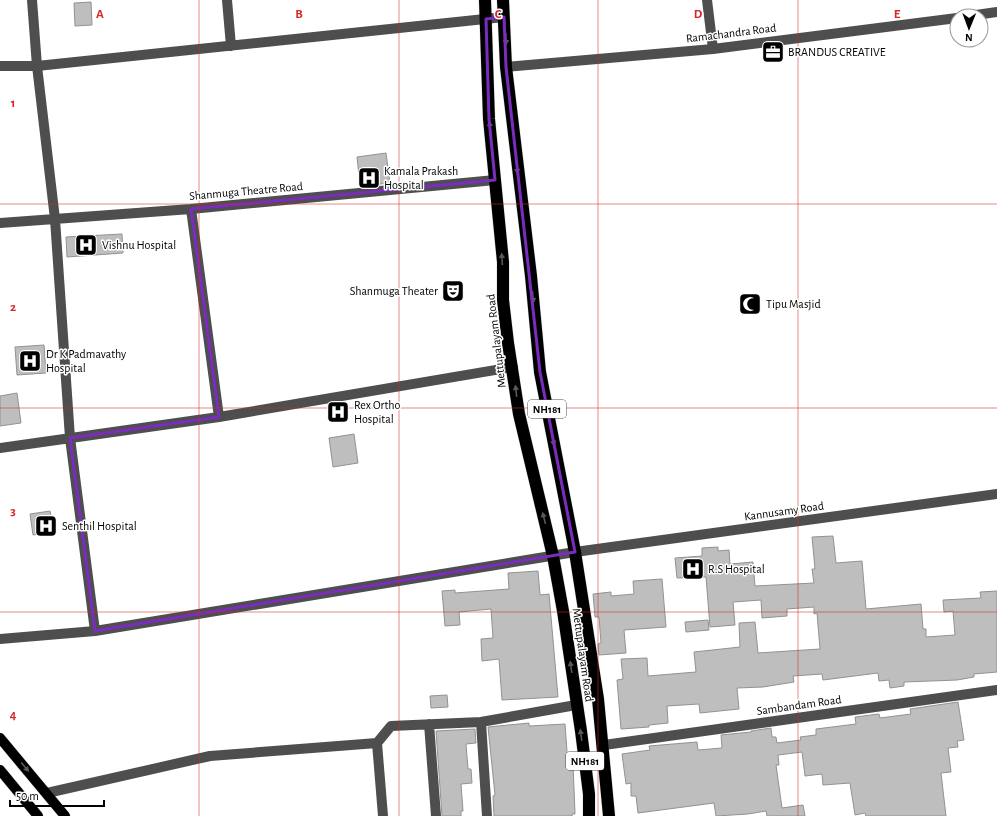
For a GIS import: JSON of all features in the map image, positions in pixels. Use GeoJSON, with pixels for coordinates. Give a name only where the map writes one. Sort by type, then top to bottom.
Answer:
{"type":"FeatureCollection","features":[{"type":"Feature","properties":{"kind":"highway","name":"Mettupalayam Road"},"geometry":{"type":"LineString","coordinates":[[486,0],[489,119],[503,262],[503,300],[519,414],[553,556],[589,794],[589,816]]}},
{"type":"Feature","properties":{"kind":"highway","name":"Mettupalayam Road"},"geometry":{"type":"LineString","coordinates":[[503,0],[506,67],[531,276],[540,372],[575,552],[604,745],[609,816]]}},
{"type":"Feature","properties":{"kind":"main road"},"geometry":{"type":"LineString","coordinates":[[0,738],[65,816]]}},
{"type":"Feature","properties":{"kind":"main road"},"geometry":{"type":"LineString","coordinates":[[0,770],[38,816]]}},
{"type":"Feature","properties":{"kind":"street"},"geometry":{"type":"LineString","coordinates":[[32,0],[37,66],[55,219],[70,438],[95,631]]}},
{"type":"Feature","properties":{"kind":"street"},"geometry":{"type":"LineString","coordinates":[[227,0],[231,46]]}},
{"type":"Feature","properties":{"kind":"street"},"geometry":{"type":"LineString","coordinates":[[707,0],[714,49]]}},
{"type":"Feature","properties":{"kind":"street"},"geometry":{"type":"LineString","coordinates":[[0,66],[37,66],[504,17]]}},
{"type":"Feature","properties":{"kind":"street","name":"Ramachandra Road"},"geometry":{"type":"LineString","coordinates":[[506,67],[714,49],[949,19]]}},
{"type":"Feature","properties":{"kind":"street","name":"Shanmuga Theatre Road"},"geometry":{"type":"LineString","coordinates":[[0,223],[191,209],[495,180]]}},
{"type":"Feature","properties":{"kind":"street"},"geometry":{"type":"LineString","coordinates":[[191,209],[218,417]]}},
{"type":"Feature","properties":{"kind":"street"},"geometry":{"type":"LineString","coordinates":[[0,448],[218,417],[513,367]]}},
{"type":"Feature","properties":{"kind":"street","name":"Kannusamy Road"},"geometry":{"type":"LineString","coordinates":[[0,639],[95,631],[575,552],[997,494]]}},
{"type":"Feature","properties":{"kind":"street","name":"Sambandam Road"},"geometry":{"type":"LineString","coordinates":[[604,745],[997,690]]}},
{"type":"Feature","properties":{"kind":"street"},"geometry":{"type":"LineString","coordinates":[[383,816],[377,743],[390,726],[481,722],[576,705]]}},
{"type":"Feature","properties":{"kind":"street"},"geometry":{"type":"LineString","coordinates":[[481,722],[488,816]]}},
{"type":"Feature","properties":{"kind":"street"},"geometry":{"type":"LineString","coordinates":[[429,724],[436,816]]}},
{"type":"Feature","properties":{"kind":"street"},"geometry":{"type":"LineString","coordinates":[[47,793],[210,756],[377,743]]}},
{"type":"Feature","properties":{"kind":"highlighted area"},"geometry":{"type":"Polygon","coordinates":[[[504,17],[506,67],[540,372],[575,552],[95,631],[70,438],[219,417],[191,209],[495,180],[489,119],[486,19],[504,17]]]}},
{"type":"Feature","properties":{"kind":"building"},"geometry":{"type":"Polygon","coordinates":[[[91,2],[92,25],[75,26],[74,3],[91,2]]]}},
{"type":"Feature","properties":{"kind":"building"},"geometry":{"type":"Polygon","coordinates":[[[386,153],[390,183],[360,186],[357,157],[386,153]]]}},
{"type":"Feature","properties":{"kind":"building"},"geometry":{"type":"Polygon","coordinates":[[[122,234],[123,253],[67,257],[66,237],[122,234]]]}},
{"type":"Feature","properties":{"kind":"building"},"geometry":{"type":"Polygon","coordinates":[[[44,345],[46,373],[17,375],[15,347],[44,345]]]}},
{"type":"Feature","properties":{"kind":"building"},"geometry":{"type":"Polygon","coordinates":[[[17,393],[21,423],[0,426],[0,396],[17,393]]]}},
{"type":"Feature","properties":{"kind":"building"},"geometry":{"type":"Polygon","coordinates":[[[354,434],[358,463],[333,467],[329,438],[354,434]]]}},
{"type":"Feature","properties":{"kind":"building"},"geometry":{"type":"Polygon","coordinates":[[[50,511],[54,532],[33,535],[30,514],[50,511]]]}},
{"type":"Feature","properties":{"kind":"building"},"geometry":{"type":"Polygon","coordinates":[[[833,536],[836,563],[862,561],[866,609],[921,604],[923,629],[926,629],[926,637],[955,635],[953,611],[944,612],[943,600],[981,598],[980,592],[997,591],[997,672],[974,674],[974,677],[957,680],[904,682],[904,686],[890,688],[889,680],[879,681],[878,673],[823,680],[822,674],[793,676],[794,682],[763,687],[737,688],[739,709],[700,713],[699,704],[667,706],[668,723],[649,725],[649,727],[621,729],[617,680],[623,679],[621,659],[647,658],[648,676],[696,672],[694,652],[740,647],[739,623],[755,622],[758,653],[820,649],[817,613],[814,614],[814,607],[787,609],[787,616],[762,618],[761,600],[733,602],[735,625],[710,627],[706,577],[677,578],[675,558],[702,556],[702,548],[718,547],[718,551],[729,550],[730,564],[753,562],[755,586],[814,583],[812,569],[815,569],[812,537],[833,536]]]}},
{"type":"Feature","properties":{"kind":"building"},"geometry":{"type":"Polygon","coordinates":[[[538,571],[540,595],[549,594],[558,697],[502,700],[499,659],[482,661],[481,639],[493,638],[491,609],[459,612],[460,625],[445,626],[442,591],[455,590],[455,593],[509,589],[508,573],[538,571]]]}},
{"type":"Feature","properties":{"kind":"building"},"geometry":{"type":"Polygon","coordinates":[[[662,579],[666,627],[624,630],[626,653],[599,655],[598,644],[601,643],[599,617],[595,617],[593,594],[611,592],[611,596],[634,594],[633,581],[662,579]]]}},
{"type":"Feature","properties":{"kind":"building"},"geometry":{"type":"Polygon","coordinates":[[[708,620],[709,630],[686,632],[685,622],[708,620]]]}},
{"type":"Feature","properties":{"kind":"building"},"geometry":{"type":"Polygon","coordinates":[[[447,695],[448,707],[431,708],[430,696],[447,695]]]}},
{"type":"Feature","properties":{"kind":"building"},"geometry":{"type":"Polygon","coordinates":[[[958,702],[964,740],[957,741],[958,747],[948,748],[951,772],[941,773],[946,816],[866,816],[865,813],[855,815],[850,783],[823,785],[822,774],[805,776],[802,752],[778,755],[779,765],[776,765],[782,808],[803,805],[805,816],[767,816],[766,811],[716,816],[714,803],[638,813],[636,796],[631,796],[631,783],[626,784],[622,754],[650,750],[649,746],[697,742],[698,750],[722,748],[721,735],[771,728],[772,737],[776,737],[777,743],[801,740],[800,737],[816,735],[816,729],[856,724],[855,717],[879,714],[880,718],[911,714],[910,709],[958,702]]]}},
{"type":"Feature","properties":{"kind":"building"},"geometry":{"type":"Polygon","coordinates":[[[529,723],[529,726],[565,724],[568,765],[573,764],[575,814],[572,814],[572,816],[494,816],[493,796],[495,795],[488,727],[529,723]]]}},
{"type":"Feature","properties":{"kind":"building"},"geometry":{"type":"Polygon","coordinates":[[[475,729],[476,743],[466,744],[468,769],[471,769],[472,783],[461,784],[463,811],[461,811],[461,816],[442,816],[436,731],[475,729]]]}},
{"type":"Feature","properties":{"kind":"place","name":"BRANDUS CREATIVE"},"geometry":{"type":"Point","coordinates":[773,52]}},
{"type":"Feature","properties":{"kind":"place","name":"Kamala Prakash Hospital"},"geometry":{"type":"Point","coordinates":[369,178]}},
{"type":"Feature","properties":{"kind":"place","name":"Vishnu Hospital"},"geometry":{"type":"Point","coordinates":[86,245]}},
{"type":"Feature","properties":{"kind":"place","name":"Shanmuga Theater"},"geometry":{"type":"Point","coordinates":[453,291]}},
{"type":"Feature","properties":{"kind":"place","name":"Tipu Masjid"},"geometry":{"type":"Point","coordinates":[750,304]}},
{"type":"Feature","properties":{"kind":"place","name":"Dr K Padmavathy Hospital"},"geometry":{"type":"Point","coordinates":[30,361]}},
{"type":"Feature","properties":{"kind":"place","name":"Rex Ortho Hospital"},"geometry":{"type":"Point","coordinates":[338,412]}},
{"type":"Feature","properties":{"kind":"place","name":"Senthil Hospital"},"geometry":{"type":"Point","coordinates":[46,526]}},
{"type":"Feature","properties":{"kind":"place","name":"R.S Hospital"},"geometry":{"type":"Point","coordinates":[693,569]}}]}
